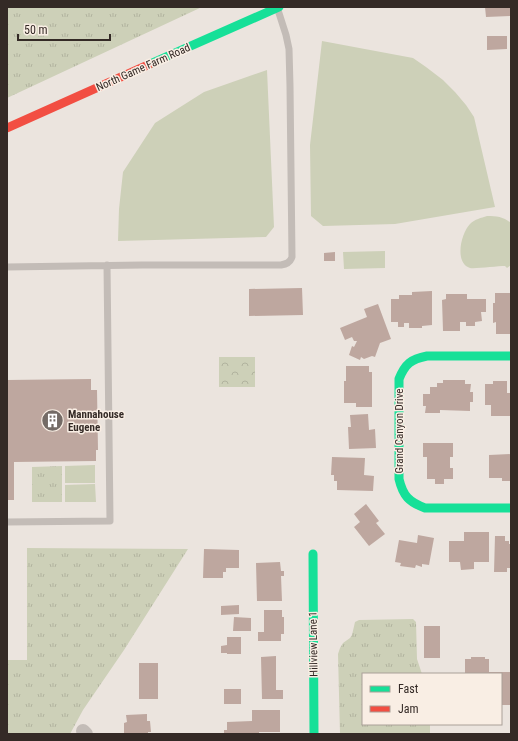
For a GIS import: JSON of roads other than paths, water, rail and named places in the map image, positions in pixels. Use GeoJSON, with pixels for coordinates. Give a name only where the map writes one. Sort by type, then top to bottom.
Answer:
{"type":"FeatureCollection","features":[{"type":"Feature","properties":{"kind":"street","name":"North Game Farm Road"},"geometry":{"type":"LineString","coordinates":[[7,128],[278,7]]}},
{"type":"Feature","properties":{"kind":"street","name":"Grand Canyon Drive"},"geometry":{"type":"LineString","coordinates":[[511,356],[427,356],[415,358],[405,366],[399,379],[399,479],[403,494],[414,504],[425,508],[511,508]]}},
{"type":"Feature","properties":{"kind":"street","name":"Hillview Lane 1"},"geometry":{"type":"LineString","coordinates":[[313,554],[314,734]]}},
{"type":"Feature","properties":{"kind":"lane"},"geometry":{"type":"LineString","coordinates":[[7,267],[285,265],[291,261],[292,211],[289,49],[278,7]]}},
{"type":"Feature","properties":{"kind":"lane"},"geometry":{"type":"LineString","coordinates":[[7,522],[110,521],[108,266]]}},
{"type":"Feature","properties":{"kind":"place","name":"Mannahouse Eugene"},"geometry":{"type":"Point","coordinates":[52,420]}}]}
